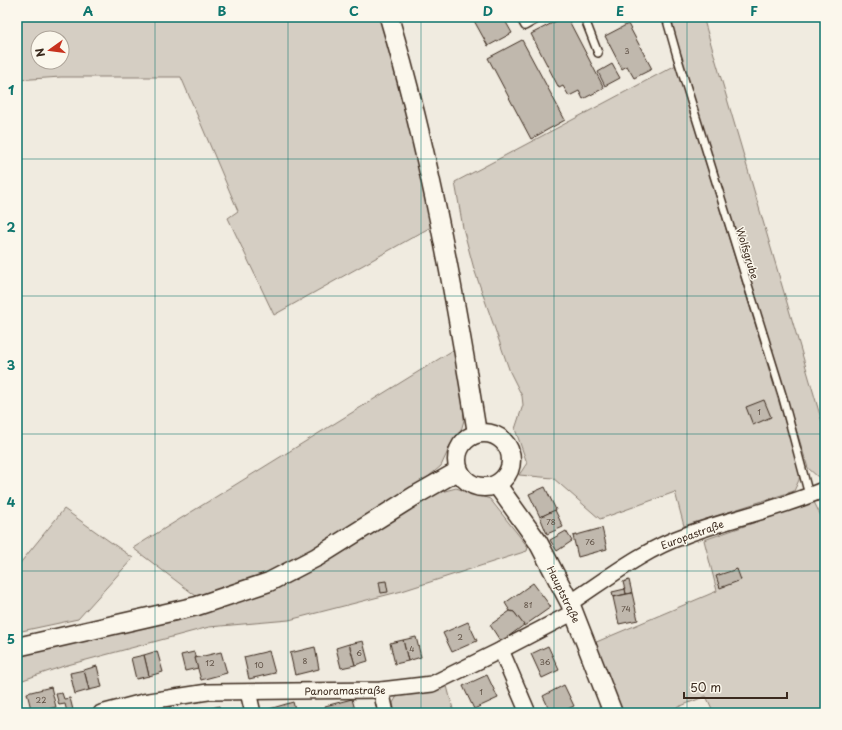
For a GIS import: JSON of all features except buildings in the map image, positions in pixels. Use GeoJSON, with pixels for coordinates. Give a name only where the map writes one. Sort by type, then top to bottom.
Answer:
{"type":"FeatureCollection","features":[{"type":"Feature","properties":{"kind":"street"},"geometry":{"type":"LineString","coordinates":[[389,17],[402,61],[425,161],[462,341],[477,433]]}},
{"type":"Feature","properties":{"kind":"street"},"geometry":{"type":"LineString","coordinates":[[477,433],[487,433],[496,436],[504,441],[510,452],[511,465],[506,477],[497,485],[486,488],[474,486],[465,481],[458,471],[456,459],[459,448],[466,438],[477,433]]}},
{"type":"Feature","properties":{"kind":"street"},"geometry":{"type":"LineString","coordinates":[[17,647],[197,606],[269,582],[317,557],[416,495],[458,471]]}},
{"type":"Feature","properties":{"kind":"street","name":"Hauptstraße"},"geometry":{"type":"LineString","coordinates":[[497,485],[538,542],[572,607],[614,713]]}},
{"type":"Feature","properties":{"kind":"street","name":"Europastraße"},"geometry":{"type":"LineString","coordinates":[[572,607],[635,559],[660,546],[685,535],[825,489]]}},
{"type":"Feature","properties":{"kind":"street","name":"Panoramastraße"},"geometry":{"type":"LineString","coordinates":[[110,711],[143,702],[208,692],[381,690],[432,684],[501,650],[572,607]]}},
{"type":"Feature","properties":{"kind":"street"},"geometry":{"type":"LineString","coordinates":[[501,650],[528,713]]}},
{"type":"Feature","properties":{"kind":"street"},"geometry":{"type":"LineString","coordinates":[[381,690],[386,713]]}},
{"type":"Feature","properties":{"kind":"street"},"geometry":{"type":"LineString","coordinates":[[248,692],[253,713]]}},
{"type":"Feature","properties":{"kind":"lane"},"geometry":{"type":"LineString","coordinates":[[520,17],[525,26],[541,17]]}},
{"type":"Feature","properties":{"kind":"lane"},"geometry":{"type":"LineString","coordinates":[[584,17],[598,53]]}},
{"type":"Feature","properties":{"kind":"lane","name":"Wolfsgrube"},"geometry":{"type":"LineString","coordinates":[[666,17],[783,398],[809,495]]}},
{"type":"Feature","properties":{"kind":"shaded area"},"geometry":{"type":"Polygon","coordinates":[[[17,17],[381,17],[410,121],[431,227],[274,315],[228,218],[238,211],[181,77],[61,77],[17,80],[17,17]]]}},
{"type":"Feature","properties":{"kind":"shaded area"},"geometry":{"type":"Polygon","coordinates":[[[671,17],[703,17],[825,432],[825,476],[818,477],[808,468],[716,169],[681,62],[671,17]]]}},
{"type":"Feature","properties":{"kind":"shaded area"},"geometry":{"type":"Polygon","coordinates":[[[676,65],[800,471],[799,480],[794,491],[684,526],[675,492],[600,519],[553,478],[519,475],[527,463],[515,429],[523,405],[522,396],[510,372],[474,269],[463,228],[455,182],[676,65]]]}},
{"type":"Feature","properties":{"kind":"shaded area"},"geometry":{"type":"Polygon","coordinates":[[[455,349],[462,388],[464,420],[461,431],[452,442],[441,466],[416,487],[270,575],[200,599],[133,548],[455,349]]]}},
{"type":"Feature","properties":{"kind":"shaded area"},"geometry":{"type":"Polygon","coordinates":[[[456,488],[490,499],[528,547],[527,551],[402,591],[289,620],[209,627],[64,666],[17,682],[17,655],[208,610],[434,494],[456,488]]]}},
{"type":"Feature","properties":{"kind":"shaded area"},"geometry":{"type":"Polygon","coordinates":[[[814,502],[825,524],[825,713],[714,713],[706,696],[663,713],[621,713],[594,643],[717,591],[704,540],[814,502]]]}},
{"type":"Feature","properties":{"kind":"shaded area"},"geometry":{"type":"Polygon","coordinates":[[[64,509],[133,558],[78,619],[17,632],[17,567],[64,509]]]}},
{"type":"Feature","properties":{"kind":"shaded area"},"geometry":{"type":"Polygon","coordinates":[[[447,686],[454,713],[406,713],[405,710],[395,713],[393,703],[397,696],[432,691],[447,686]]]}}]}
